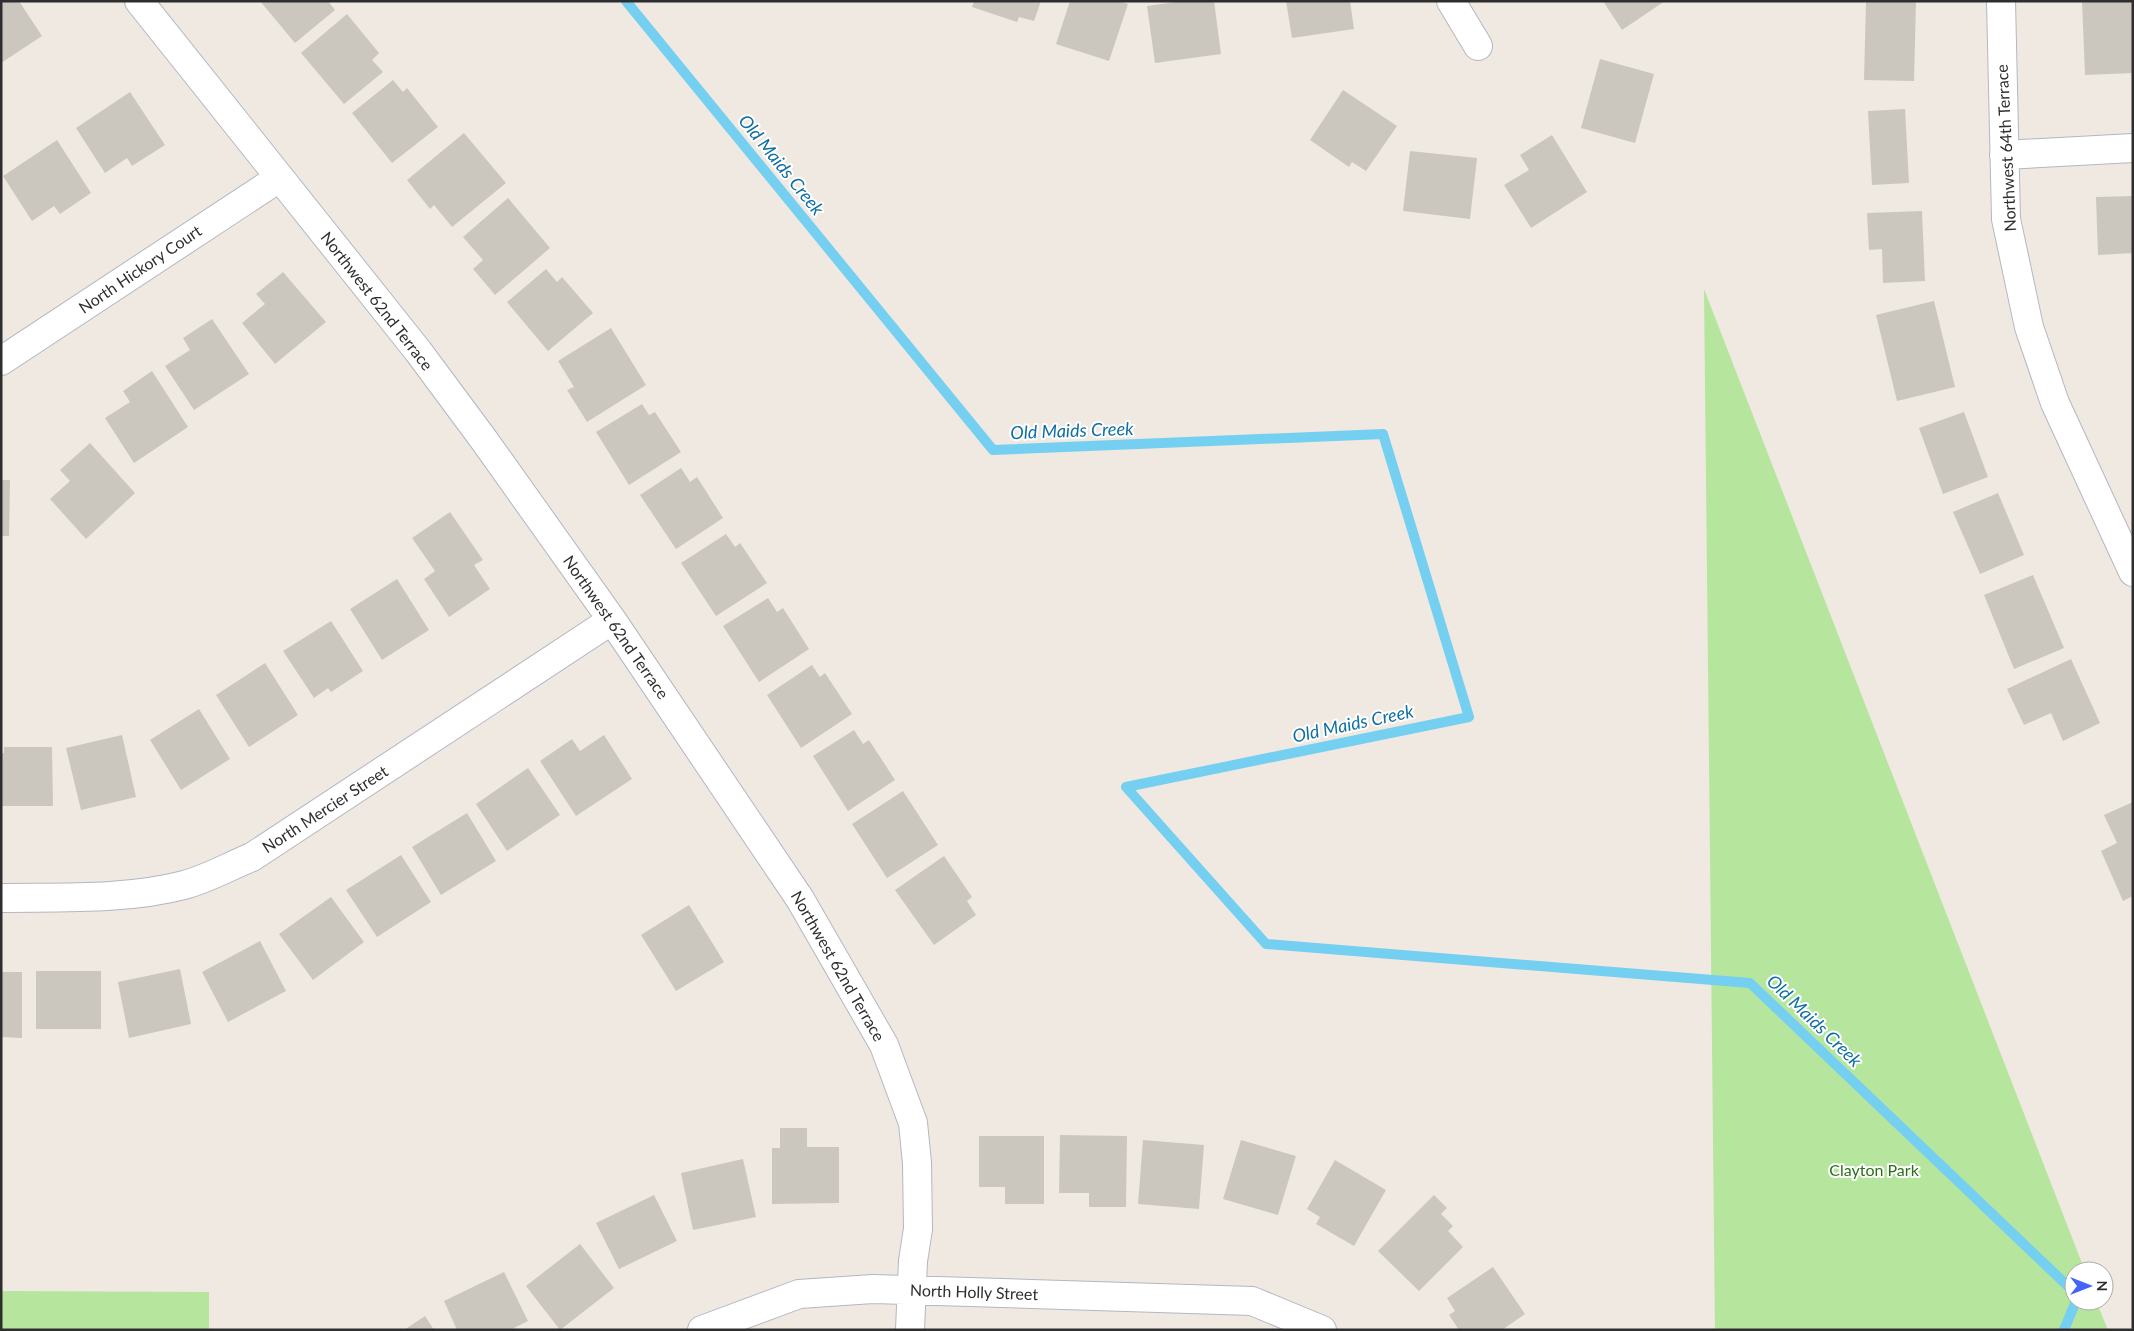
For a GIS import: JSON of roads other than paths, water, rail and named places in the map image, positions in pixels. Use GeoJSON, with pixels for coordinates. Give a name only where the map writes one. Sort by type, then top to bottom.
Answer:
{"type":"FeatureCollection","features":[{"type":"Feature","properties":{"kind":"street","name":"Northwest 62nd Terrace"},"geometry":{"type":"LineString","coordinates":[[139,1],[418,351],[484,440],[612,620],[800,899],[884,1045],[913,1123],[917,1163],[918,1229],[910,1291],[910,1330]]}},
{"type":"Feature","properties":{"kind":"street"},"geometry":{"type":"LineString","coordinates":[[1451,1],[1478,46]]}},
{"type":"Feature","properties":{"kind":"street","name":"Northwest 64th Terrace"},"geometry":{"type":"LineString","coordinates":[[2001,1],[2006,219],[2029,327],[2054,403],[2122,525],[2133,572]]}},
{"type":"Feature","properties":{"kind":"street"},"geometry":{"type":"LineString","coordinates":[[2004,155],[2133,148]]}},
{"type":"Feature","properties":{"kind":"street","name":"North Hickory Court"},"geometry":{"type":"LineString","coordinates":[[1,361],[279,178]]}},
{"type":"Feature","properties":{"kind":"street","name":"North Mercier Street"},"geometry":{"type":"LineString","coordinates":[[1,898],[107,895],[163,890],[187,884],[252,857],[612,620]]}},
{"type":"Feature","properties":{"kind":"street","name":"North Holly Street"},"geometry":{"type":"LineString","coordinates":[[702,1330],[799,1294],[873,1289],[1252,1301],[1322,1330]]}},
{"type":"Feature","properties":{"kind":"waterway","name":"Old Maids Creek"},"geometry":{"type":"LineString","coordinates":[[626,1],[993,450],[1383,434],[1469,717],[1126,787],[1266,944],[1750,983],[2064,1282]]}},
{"type":"Feature","properties":{"kind":"waterway","name":"Old Maids Creek"},"geometry":{"type":"LineString","coordinates":[[2064,1330],[2072,1311]]}},
{"type":"Feature","properties":{"kind":"park label","name":"Clayton Park"},"geometry":{"type":"Point","coordinates":[1874,1170]}}]}
